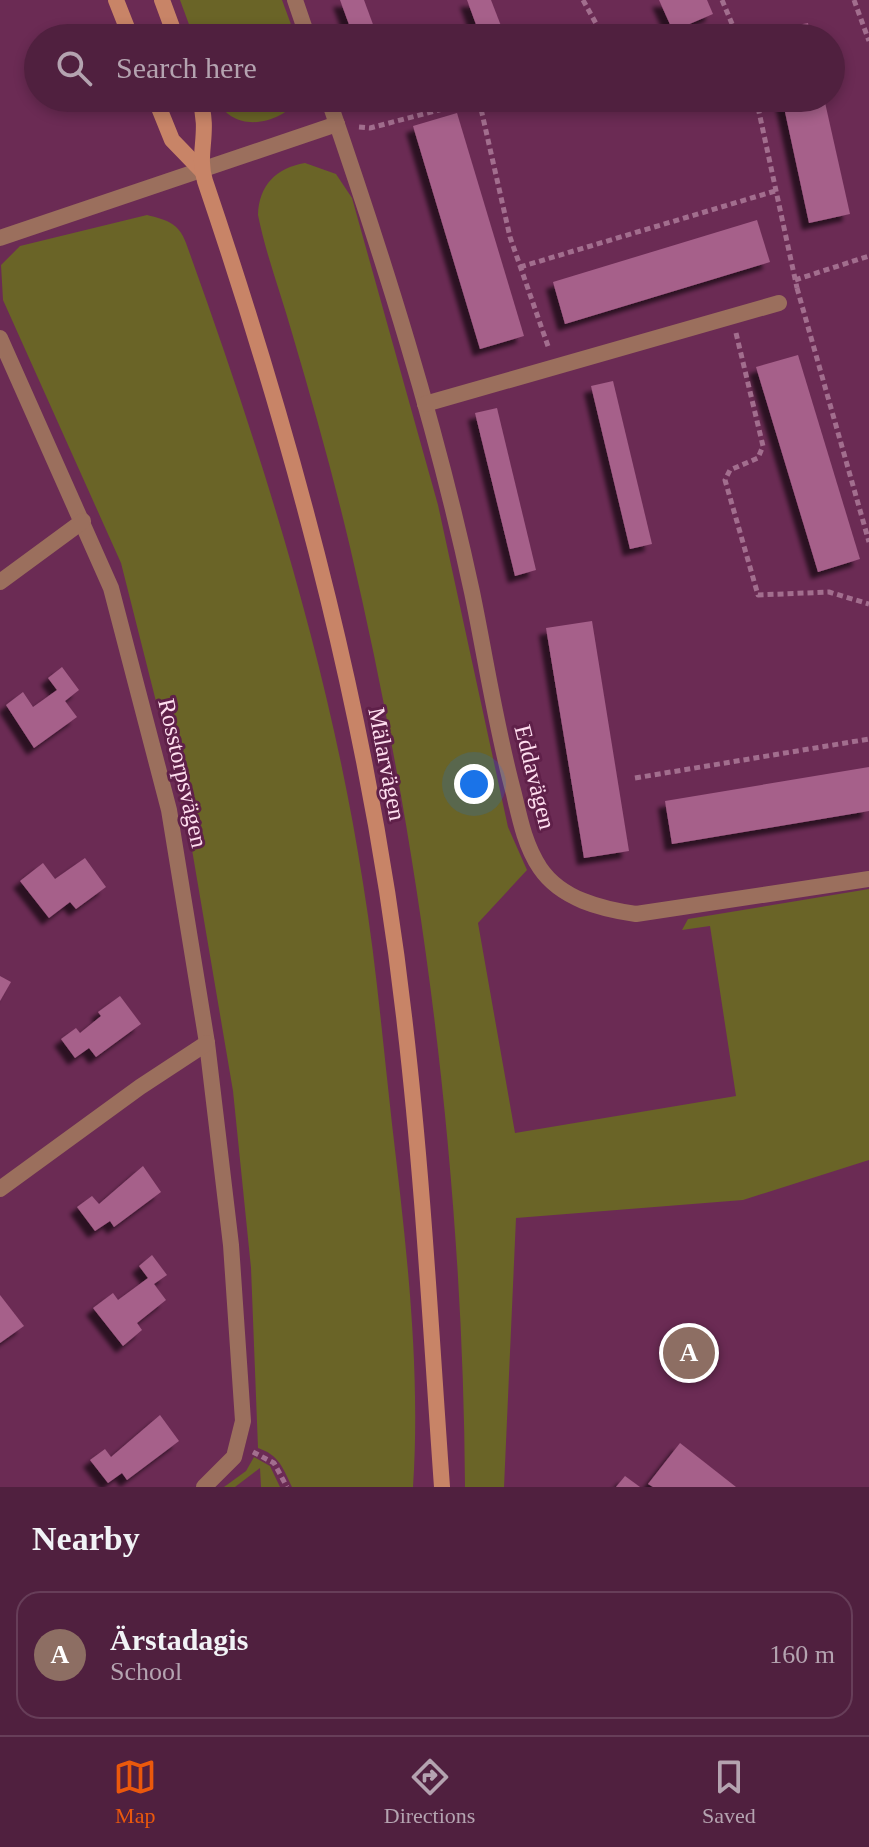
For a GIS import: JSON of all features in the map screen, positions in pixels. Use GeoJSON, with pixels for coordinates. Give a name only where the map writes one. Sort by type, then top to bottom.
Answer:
{"type":"FeatureCollection","features":[{"type":"Feature","properties":{"kind":"main road"},"geometry":{"type":"LineString","coordinates":[[116,0],[125,24]]}},
{"type":"Feature","properties":{"kind":"main road"},"geometry":{"type":"LineString","coordinates":[[162,0],[171,24]]}},
{"type":"Feature","properties":{"kind":"main road","name":"Mälarvägen"},"geometry":{"type":"LineString","coordinates":[[161,112],[172,140],[202,171]]}},
{"type":"Feature","properties":{"kind":"main road","name":"Mälarvägen"},"geometry":{"type":"LineString","coordinates":[[204,112],[207,120],[202,171],[263,354],[359,734],[405,1024],[442,1487]]}},
{"type":"Feature","properties":{"kind":"main road","name":"Mälarvägen"},"geometry":{"type":"LineString","coordinates":[[431,1487],[434,1383]]}},
{"type":"Feature","properties":{"kind":"street"},"geometry":{"type":"LineString","coordinates":[[295,0],[303,24]]}},
{"type":"Feature","properties":{"kind":"street","name":"Eddavägen"},"geometry":{"type":"LineString","coordinates":[[333,112],[405,330],[472,591],[503,753],[527,845],[542,871],[568,893],[599,908],[636,914],[869,879]]}},
{"type":"Feature","properties":{"kind":"street"},"geometry":{"type":"LineString","coordinates":[[0,238],[337,124]]}},
{"type":"Feature","properties":{"kind":"street"},"geometry":{"type":"LineString","coordinates":[[425,404],[779,303]]}},
{"type":"Feature","properties":{"kind":"street","name":"Rosstorpsvägen"},"geometry":{"type":"LineString","coordinates":[[0,338],[111,588],[169,810],[207,1043],[231,1245],[243,1421],[234,1457],[204,1487]]}},
{"type":"Feature","properties":{"kind":"street"},"geometry":{"type":"LineString","coordinates":[[0,582],[83,521]]}},
{"type":"Feature","properties":{"kind":"street"},"geometry":{"type":"LineString","coordinates":[[0,1189],[140,1087],[207,1043]]}},
{"type":"Feature","properties":{"kind":"path"},"geometry":{"type":"LineString","coordinates":[[583,0],[596,24]]}},
{"type":"Feature","properties":{"kind":"path"},"geometry":{"type":"LineString","coordinates":[[722,0],[732,24]]}},
{"type":"Feature","properties":{"kind":"path"},"geometry":{"type":"LineString","coordinates":[[854,0],[869,41]]}},
{"type":"Feature","properties":{"kind":"path"},"geometry":{"type":"LineString","coordinates":[[337,124],[370,128],[431,112]]}},
{"type":"Feature","properties":{"kind":"path"},"geometry":{"type":"LineString","coordinates":[[483,112],[510,237],[555,367]]}},
{"type":"Feature","properties":{"kind":"path"},"geometry":{"type":"LineString","coordinates":[[759,112],[797,288],[869,542]]}},
{"type":"Feature","properties":{"kind":"path"},"geometry":{"type":"LineString","coordinates":[[520,267],[775,191]]}},
{"type":"Feature","properties":{"kind":"path"},"geometry":{"type":"LineString","coordinates":[[795,280],[869,256]]}},
{"type":"Feature","properties":{"kind":"path"},"geometry":{"type":"LineString","coordinates":[[779,303],[777,296],[797,288]]}},
{"type":"Feature","properties":{"kind":"path"},"geometry":{"type":"LineString","coordinates":[[732,317],[763,446],[758,458],[730,470],[725,480],[758,595],[829,592],[869,604]]}},
{"type":"Feature","properties":{"kind":"path"},"geometry":{"type":"LineString","coordinates":[[635,778],[869,739]]}},
{"type":"Feature","properties":{"kind":"path"},"geometry":{"type":"LineString","coordinates":[[237,1446],[267,1457],[287,1487]]}},
{"type":"Feature","properties":{"kind":"shaded area"},"geometry":{"type":"Polygon","coordinates":[[[180,0],[282,0],[291,24],[189,24],[180,0]]]}},
{"type":"Feature","properties":{"kind":"shaded area"},"geometry":{"type":"Polygon","coordinates":[[[227,112],[285,112],[257,122],[233,117],[227,112]]]}},
{"type":"Feature","properties":{"kind":"shaded area"},"geometry":{"type":"Polygon","coordinates":[[[305,163],[336,174],[352,198],[438,505],[508,827],[527,870],[478,923],[515,1133],[736,1096],[710,926],[682,930],[688,919],[869,889],[869,1160],[743,1200],[516,1218],[504,1487],[465,1487],[456,1250],[447,1132],[418,896],[376,663],[350,547],[258,215],[262,195],[271,180],[286,169],[305,163]]]}},
{"type":"Feature","properties":{"kind":"shaded area"},"geometry":{"type":"Polygon","coordinates":[[[147,215],[166,221],[180,231],[214,321],[290,559],[332,720],[349,801],[372,943],[407,1260],[414,1351],[413,1487],[292,1487],[276,1458],[258,1448],[251,1268],[233,1091],[189,832],[121,563],[3,300],[1,265],[20,246],[147,215]]]}},
{"type":"Feature","properties":{"kind":"shaded area"},"geometry":{"type":"Polygon","coordinates":[[[254,1457],[270,1466],[280,1487],[261,1487],[260,1468],[235,1487],[224,1487],[246,1471],[254,1457]]]}},
{"type":"Feature","properties":{"kind":"building"},"geometry":{"type":"Polygon","coordinates":[[[340,0],[364,0],[373,24],[349,24],[340,0]]]}},
{"type":"Feature","properties":{"kind":"building"},"geometry":{"type":"Polygon","coordinates":[[[467,0],[491,0],[500,24],[476,24],[467,0]]]}},
{"type":"Feature","properties":{"kind":"building"},"geometry":{"type":"Polygon","coordinates":[[[659,0],[707,0],[713,14],[689,24],[670,24],[659,0]]]}},
{"type":"Feature","properties":{"kind":"building"},"geometry":{"type":"Polygon","coordinates":[[[785,112],[827,112],[850,214],[809,223],[785,112]]]}},
{"type":"Feature","properties":{"kind":"building"},"geometry":{"type":"Polygon","coordinates":[[[457,113],[524,336],[480,349],[413,126],[457,113]]]}},
{"type":"Feature","properties":{"kind":"building"},"geometry":{"type":"Polygon","coordinates":[[[757,220],[770,262],[565,324],[553,282],[757,220]]]}},
{"type":"Feature","properties":{"kind":"building"},"geometry":{"type":"Polygon","coordinates":[[[798,355],[860,559],[818,572],[756,367],[798,355]]]}},
{"type":"Feature","properties":{"kind":"building"},"geometry":{"type":"Polygon","coordinates":[[[613,381],[652,544],[630,549],[591,386],[613,381]]]}},
{"type":"Feature","properties":{"kind":"building"},"geometry":{"type":"Polygon","coordinates":[[[497,408],[536,570],[515,576],[475,413],[497,408]]]}},
{"type":"Feature","properties":{"kind":"building"},"geometry":{"type":"Polygon","coordinates":[[[592,621],[629,851],[584,858],[546,628],[592,621]]]}},
{"type":"Feature","properties":{"kind":"building"},"geometry":{"type":"Polygon","coordinates":[[[62,667],[79,690],[65,701],[77,717],[34,748],[6,705],[23,692],[33,707],[57,690],[48,678],[62,667]]]}},
{"type":"Feature","properties":{"kind":"building"},"geometry":{"type":"Polygon","coordinates":[[[869,767],[869,811],[672,844],[665,801],[869,767]]]}},
{"type":"Feature","properties":{"kind":"building"},"geometry":{"type":"Polygon","coordinates":[[[85,858],[106,887],[76,909],[70,902],[49,918],[20,881],[43,863],[55,879],[85,858]]]}},
{"type":"Feature","properties":{"kind":"building"},"geometry":{"type":"Polygon","coordinates":[[[0,976],[11,982],[0,1001],[0,976]]]}},
{"type":"Feature","properties":{"kind":"building"},"geometry":{"type":"Polygon","coordinates":[[[120,996],[141,1024],[96,1057],[89,1048],[75,1058],[61,1039],[76,1028],[80,1033],[101,1016],[98,1012],[120,996]]]}},
{"type":"Feature","properties":{"kind":"building"},"geometry":{"type":"Polygon","coordinates":[[[143,1166],[161,1192],[114,1227],[110,1221],[95,1231],[77,1207],[92,1196],[99,1204],[143,1166]]]}},
{"type":"Feature","properties":{"kind":"building"},"geometry":{"type":"Polygon","coordinates":[[[152,1255],[167,1275],[154,1284],[166,1300],[137,1323],[142,1330],[123,1346],[93,1308],[113,1293],[118,1300],[148,1278],[139,1266],[152,1255]]]}},
{"type":"Feature","properties":{"kind":"building"},"geometry":{"type":"Polygon","coordinates":[[[0,1295],[24,1326],[0,1343],[0,1295]]]}},
{"type":"Feature","properties":{"kind":"building"},"geometry":{"type":"Polygon","coordinates":[[[160,1415],[179,1441],[127,1480],[122,1473],[108,1483],[90,1460],[105,1449],[111,1457],[160,1415]]]}},
{"type":"Feature","properties":{"kind":"building"},"geometry":{"type":"Polygon","coordinates":[[[680,1443],[736,1487],[653,1487],[648,1484],[680,1443]]]}},
{"type":"Feature","properties":{"kind":"building"},"geometry":{"type":"Polygon","coordinates":[[[625,1476],[640,1487],[616,1487],[625,1476]]]}},
{"type":"Feature","properties":{"kind":"place","name":"Ärstadagis"},"geometry":{"type":"Point","coordinates":[689,1353]}}]}
